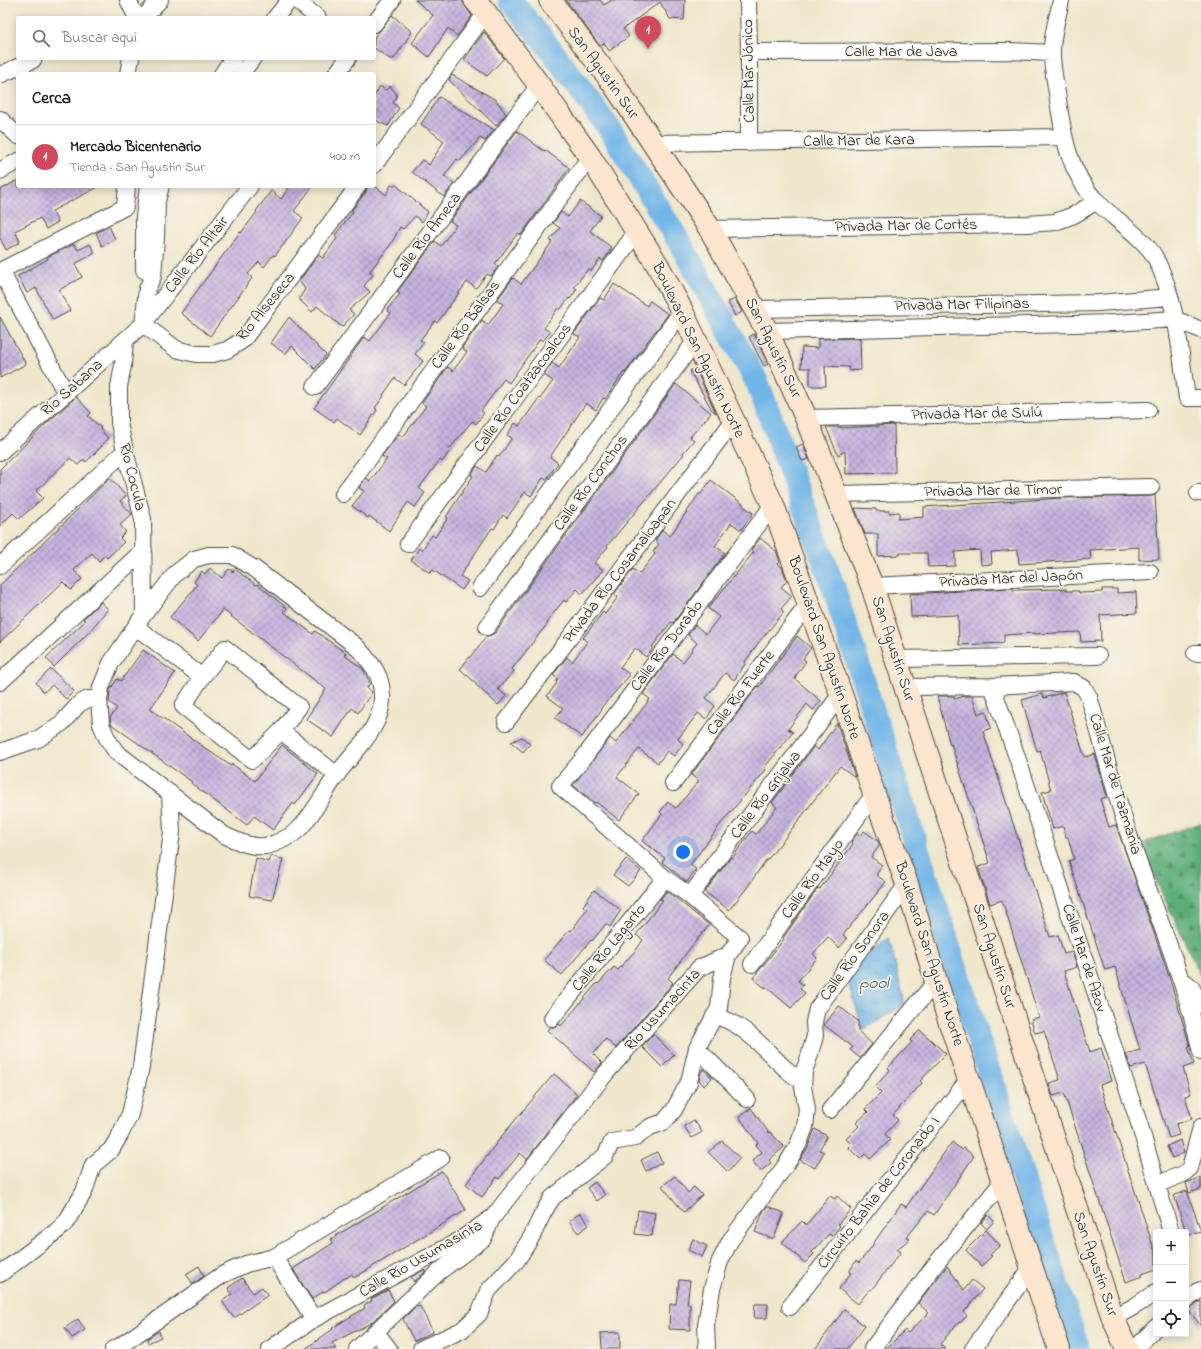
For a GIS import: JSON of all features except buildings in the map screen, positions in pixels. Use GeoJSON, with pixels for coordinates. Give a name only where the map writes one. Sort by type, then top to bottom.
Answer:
{"type":"FeatureCollection","features":[{"type":"Feature","properties":{"kind":"main road","name":"San Agustín Sur"},"geometry":{"type":"LineString","coordinates":[[550,0],[613,83],[710,229],[767,331],[806,418],[872,586],[1113,1318],[1127,1349]]}},
{"type":"Feature","properties":{"kind":"main road","name":"Boulevard San Agustín Norte"},"geometry":{"type":"LineString","coordinates":[[481,7],[590,157],[657,264],[696,340],[773,505],[907,884],[936,981],[1059,1349]]}},
{"type":"Feature","properties":{"kind":"street"},"geometry":{"type":"LineString","coordinates":[[128,0],[136,16]]}},
{"type":"Feature","properties":{"kind":"street"},"geometry":{"type":"LineString","coordinates":[[145,16],[160,0]]}},
{"type":"Feature","properties":{"kind":"street"},"geometry":{"type":"LineString","coordinates":[[277,16],[290,0]]}},
{"type":"Feature","properties":{"kind":"street"},"geometry":{"type":"LineString","coordinates":[[296,0],[316,16]]}},
{"type":"Feature","properties":{"kind":"street"},"geometry":{"type":"LineString","coordinates":[[376,21],[392,0]]}},
{"type":"Feature","properties":{"kind":"street","name":"Calle Mar Jónico"},"geometry":{"type":"LineString","coordinates":[[748,0],[749,143]]}},
{"type":"Feature","properties":{"kind":"street"},"geometry":{"type":"LineString","coordinates":[[1061,0],[1054,27],[1052,53],[1064,137],[1071,160],[1082,182],[1097,201],[1146,246],[1155,257],[1165,281],[1175,319],[1187,398],[1201,398]]}},
{"type":"Feature","properties":{"kind":"street"},"geometry":{"type":"LineString","coordinates":[[376,162],[481,7]]}},
{"type":"Feature","properties":{"kind":"street","name":"Calle Mar de Java"},"geometry":{"type":"LineString","coordinates":[[749,52],[1008,51],[1052,53]]}},
{"type":"Feature","properties":{"kind":"street"},"geometry":{"type":"LineString","coordinates":[[0,75],[33,60]]}},
{"type":"Feature","properties":{"kind":"street"},"geometry":{"type":"LineString","coordinates":[[128,72],[131,60]]}},
{"type":"Feature","properties":{"kind":"street"},"geometry":{"type":"LineString","coordinates":[[223,72],[232,60]]}},
{"type":"Feature","properties":{"kind":"street"},"geometry":{"type":"LineString","coordinates":[[242,72],[252,60]]}},
{"type":"Feature","properties":{"kind":"street"},"geometry":{"type":"LineString","coordinates":[[338,72],[346,60]]}},
{"type":"Feature","properties":{"kind":"street","name":"Calle Río Ameca"},"geometry":{"type":"LineString","coordinates":[[315,387],[539,85]]}},
{"type":"Feature","properties":{"kind":"street"},"geometry":{"type":"LineString","coordinates":[[0,119],[16,134]]}},
{"type":"Feature","properties":{"kind":"street","name":"Calle Mar de Kara"},"geometry":{"type":"LineString","coordinates":[[654,143],[749,143],[1064,137]]}},
{"type":"Feature","properties":{"kind":"street","name":"Calle Río Balsas"},"geometry":{"type":"LineString","coordinates":[[343,494],[590,157]]}},
{"type":"Feature","properties":{"kind":"street"},"geometry":{"type":"LineString","coordinates":[[0,171],[16,162]]}},
{"type":"Feature","properties":{"kind":"street"},"geometry":{"type":"LineString","coordinates":[[66,394],[0,271],[125,207],[127,188]]}},
{"type":"Feature","properties":{"kind":"street"},"geometry":{"type":"LineString","coordinates":[[147,289],[144,275],[144,217],[148,188]]}},
{"type":"Feature","properties":{"kind":"street"},"geometry":{"type":"LineString","coordinates":[[143,324],[147,289],[153,276],[157,201],[160,188]]}},
{"type":"Feature","properties":{"kind":"street","name":"Calle Río Altair"},"geometry":{"type":"LineString","coordinates":[[143,324],[248,188]]}},
{"type":"Feature","properties":{"kind":"street","name":"Río Alseseca"},"geometry":{"type":"LineString","coordinates":[[143,324],[176,349],[196,354],[213,354],[227,350],[243,340],[357,188]]}},
{"type":"Feature","properties":{"kind":"street","name":"Privada Mar de Cortés"},"geometry":{"type":"LineString","coordinates":[[710,229],[1028,224],[1055,222],[1074,215],[1097,201]]}},
{"type":"Feature","properties":{"kind":"street","name":"Calle Río Coatzacoalcos"},"geometry":{"type":"LineString","coordinates":[[408,544],[560,338],[636,231]]}},
{"type":"Feature","properties":{"kind":"street","name":"Privada Mar Filipinas"},"geometry":{"type":"LineString","coordinates":[[755,309],[1099,303],[1169,297]]}},
{"type":"Feature","properties":{"kind":"street","name":"Calle Río Conchos"},"geometry":{"type":"LineString","coordinates":[[480,588],[682,311]]}},
{"type":"Feature","properties":{"kind":"street"},"geometry":{"type":"LineString","coordinates":[[1175,319],[1201,330]]}},
{"type":"Feature","properties":{"kind":"street","name":"Privada Mar Filipinas"},"geometry":{"type":"LineString","coordinates":[[767,331],[1115,323],[1175,319]]}},
{"type":"Feature","properties":{"kind":"street","name":"Río Sabana"},"geometry":{"type":"LineString","coordinates":[[0,452],[143,324]]}},
{"type":"Feature","properties":{"kind":"street","name":"Calle Río Conchos"},"geometry":{"type":"LineString","coordinates":[[487,627],[696,340]]}},
{"type":"Feature","properties":{"kind":"street","name":"Río Cocula"},"geometry":{"type":"LineString","coordinates":[[125,341],[119,386],[119,423],[143,518],[144,550],[140,620]]}},
{"type":"Feature","properties":{"kind":"street","name":"Privada Mar de Sulú"},"geometry":{"type":"LineString","coordinates":[[806,418],[1148,410]]}},
{"type":"Feature","properties":{"kind":"street","name":"Privada Río Cosamaloapan"},"geometry":{"type":"LineString","coordinates":[[506,722],[734,420]]}},
{"type":"Feature","properties":{"kind":"street"},"geometry":{"type":"LineString","coordinates":[[0,566],[125,451]]}},
{"type":"Feature","properties":{"kind":"street","name":"Privada Mar de Timor"},"geometry":{"type":"LineString","coordinates":[[836,494],[1151,487]]}},
{"type":"Feature","properties":{"kind":"street","name":"Calle Río Dorado"},"geometry":{"type":"LineString","coordinates":[[665,878],[560,786],[582,760],[773,505]]}},
{"type":"Feature","properties":{"kind":"street"},"geometry":{"type":"LineString","coordinates":[[0,682],[144,550]]}},
{"type":"Feature","properties":{"kind":"street"},"geometry":{"type":"LineString","coordinates":[[209,555],[232,555],[255,569],[356,646],[370,661],[380,677],[382,697],[378,718],[365,741],[337,775],[310,816],[298,830],[265,846],[245,845],[224,835],[116,752],[107,738],[101,724],[99,700],[101,687],[111,663],[140,620],[175,574],[194,559],[209,555]]}},
{"type":"Feature","properties":{"kind":"street","name":"Privada Mar del Japón"},"geometry":{"type":"LineString","coordinates":[[872,586],[1150,572]]}},
{"type":"Feature","properties":{"kind":"street","name":"Calle Río Fuerte"},"geometry":{"type":"LineString","coordinates":[[673,784],[808,603]]}},
{"type":"Feature","properties":{"kind":"street"},"geometry":{"type":"LineString","coordinates":[[140,620],[202,677]]}},
{"type":"Feature","properties":{"kind":"street"},"geometry":{"type":"LineString","coordinates":[[225,648],[299,708],[280,731],[252,760],[183,706],[202,677],[225,648]]}},
{"type":"Feature","properties":{"kind":"street"},"geometry":{"type":"LineString","coordinates":[[896,659],[1098,656]]}},
{"type":"Feature","properties":{"kind":"street","name":"Calle Mar de Tazmania"},"geometry":{"type":"LineString","coordinates":[[906,687],[992,686],[1074,682],[1084,688],[1089,697],[1130,839],[1180,976],[1201,1052]]}},
{"type":"Feature","properties":{"kind":"street","name":"Calle Mar de Azov"},"geometry":{"type":"LineString","coordinates":[[992,686],[1047,845],[1158,1184],[1170,1229]]}},
{"type":"Feature","properties":{"kind":"street","name":"Calle Río Grijalva"},"geometry":{"type":"LineString","coordinates":[[690,896],[841,694]]}},
{"type":"Feature","properties":{"kind":"street"},"geometry":{"type":"LineString","coordinates":[[0,752],[38,739],[62,723],[79,704],[88,699],[99,700]]}},
{"type":"Feature","properties":{"kind":"street"},"geometry":{"type":"LineString","coordinates":[[280,731],[337,775]]}},
{"type":"Feature","properties":{"kind":"street"},"geometry":{"type":"LineString","coordinates":[[0,1274],[58,1230],[66,1222],[84,1192],[93,1165],[111,1150],[130,1114],[141,1067],[172,832],[170,793]]}},
{"type":"Feature","properties":{"kind":"street","name":"Calle Río Mayo"},"geometry":{"type":"LineString","coordinates":[[752,964],[874,794]]}},
{"type":"Feature","properties":{"kind":"street"},"geometry":{"type":"LineString","coordinates":[[431,1347],[462,1330],[480,1314],[488,1291],[517,1260],[532,1236],[552,1198],[605,1156],[612,1142],[635,1138],[650,1127],[664,1122],[674,1110],[689,1082],[697,1048],[719,1008],[722,978],[728,955],[740,938],[690,896],[665,878]]}},
{"type":"Feature","properties":{"kind":"street","name":"Calle Río Lagarto"},"geometry":{"type":"LineString","coordinates":[[552,1018],[665,878]]}},
{"type":"Feature","properties":{"kind":"street","name":"Calle Río Sonora"},"geometry":{"type":"LineString","coordinates":[[803,1082],[804,1071],[815,1036],[814,1022],[817,1008],[907,884]]}},
{"type":"Feature","properties":{"kind":"street","name":"Río Usumacinta"},"geometry":{"type":"LineString","coordinates":[[606,1074],[699,968],[728,955]]}},
{"type":"Feature","properties":{"kind":"street"},"geometry":{"type":"LineString","coordinates":[[1180,976],[1191,987],[1201,1005]]}},
{"type":"Feature","properties":{"kind":"street"},"geometry":{"type":"LineString","coordinates":[[830,1110],[936,981]]}},
{"type":"Feature","properties":{"kind":"street"},"geometry":{"type":"LineString","coordinates":[[707,1349],[706,1325],[712,1289],[720,1261],[730,1241],[786,1165],[798,1145],[805,1127],[807,1109],[803,1082],[786,1069],[760,1044],[732,1022],[724,1018],[714,1016]]}},
{"type":"Feature","properties":{"kind":"street"},"geometry":{"type":"LineString","coordinates":[[697,1048],[747,1099]]}},
{"type":"Feature","properties":{"kind":"street","name":"Calle Río Usumasinta"},"geometry":{"type":"LineString","coordinates":[[270,1349],[314,1319],[460,1240],[493,1217],[606,1074]]}},
{"type":"Feature","properties":{"kind":"street","name":"Circuito Bahía de Coronado I"},"geometry":{"type":"LineString","coordinates":[[790,1306],[969,1079]]}},
{"type":"Feature","properties":{"kind":"street"},"geometry":{"type":"LineString","coordinates":[[1158,1184],[1183,1174],[1190,1168],[1201,1127]]}},
{"type":"Feature","properties":{"kind":"street"},"geometry":{"type":"LineString","coordinates":[[113,1349],[120,1346],[222,1275],[246,1264],[274,1257],[441,1158]]}},
{"type":"Feature","properties":{"kind":"street"},"geometry":{"type":"LineString","coordinates":[[872,1349],[935,1265],[1003,1181]]}},
{"type":"Feature","properties":{"kind":"street"},"geometry":{"type":"LineString","coordinates":[[357,1349],[440,1271],[483,1239],[493,1217]]}},
{"type":"Feature","properties":{"kind":"street"},"geometry":{"type":"LineString","coordinates":[[274,1257],[314,1319]]}},
{"type":"Feature","properties":{"kind":"street"},"geometry":{"type":"LineString","coordinates":[[973,1349],[1032,1268]]}},
{"type":"Feature","properties":{"kind":"street"},"geometry":{"type":"LineString","coordinates":[[1189,1298],[1201,1290]]}},
{"type":"Feature","properties":{"kind":"street"},"geometry":{"type":"LineString","coordinates":[[1113,1318],[1153,1294]]}},
{"type":"Feature","properties":{"kind":"street"},"geometry":{"type":"LineString","coordinates":[[1127,1349],[1137,1347],[1153,1330]]}},
{"type":"Feature","properties":{"kind":"street"},"geometry":{"type":"LineString","coordinates":[[376,1332],[389,1349]]}},
{"type":"Feature","properties":{"kind":"green space"},"geometry":{"type":"Polygon","coordinates":[[[1201,823],[1201,977],[1139,844],[1201,823]]]}},
{"type":"Feature","properties":{"kind":"water","name":"pool"},"geometry":{"type":"Polygon","coordinates":[[[889,938],[905,1004],[863,1030],[845,971],[889,938]]]}},
{"type":"Feature","properties":{"kind":"waterway"},"geometry":{"type":"LineString","coordinates":[[510,0],[552,51],[611,131],[687,255],[758,384],[832,583],[1078,1349]]}},
{"type":"Feature","properties":{"kind":"place","name":"Mercado Bicentenario"},"geometry":{"type":"Point","coordinates":[648,49]}}]}
